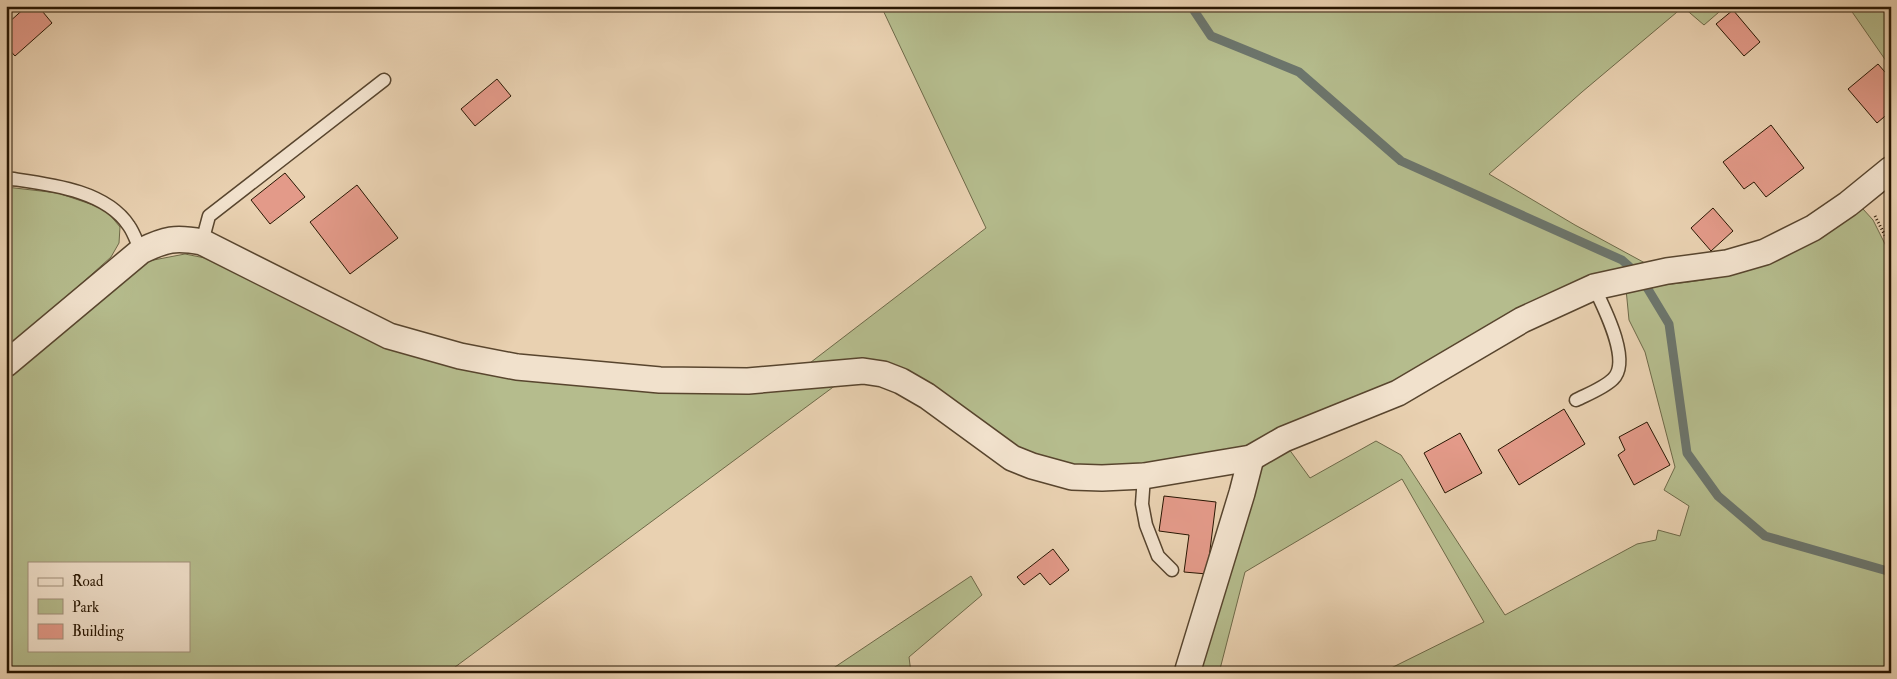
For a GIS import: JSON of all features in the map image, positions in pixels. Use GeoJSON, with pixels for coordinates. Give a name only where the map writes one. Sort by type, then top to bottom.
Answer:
{"type":"FeatureCollection","features":[{"type":"Feature","properties":{"kind":"street"},"geometry":{"type":"LineString","coordinates":[[6,364],[141,250],[155,244],[179,238],[202,242],[389,336],[460,356],[516,367],[660,380],[748,381],[863,371],[883,374],[902,381],[927,396],[1012,458],[1032,466],[1072,477],[1144,476],[1251,458],[1284,439],[1398,393],[1522,320],[1594,287],[1654,274],[1727,263],[1765,252],[1813,228],[1891,169]]}},
{"type":"Feature","properties":{"kind":"street"},"geometry":{"type":"LineString","coordinates":[[1187,673],[1251,458]]}},
{"type":"Feature","properties":{"kind":"lane"},"geometry":{"type":"LineString","coordinates":[[202,242],[209,216],[384,80]]}},
{"type":"Feature","properties":{"kind":"lane"},"geometry":{"type":"LineString","coordinates":[[6,178],[65,188],[101,201],[111,207],[129,226],[141,250]]}},
{"type":"Feature","properties":{"kind":"lane"},"geometry":{"type":"LineString","coordinates":[[1576,400],[1615,378],[1620,365],[1618,349],[1605,309],[1594,287]]}},
{"type":"Feature","properties":{"kind":"lane"},"geometry":{"type":"LineString","coordinates":[[1144,476],[1142,504],[1146,525],[1158,556],[1172,570]]}},
{"type":"Feature","properties":{"kind":"path"},"geometry":{"type":"LineString","coordinates":[[1862,192],[1891,247]]}},
{"type":"Feature","properties":{"kind":"green space"},"geometry":{"type":"Polygon","coordinates":[[[881,6],[1726,6],[1704,25],[1683,7],[1489,174],[1575,225],[1645,263],[1446,359],[1238,454],[1135,472],[1051,468],[882,361],[854,359],[802,369],[986,228],[881,6]]]}},
{"type":"Feature","properties":{"kind":"green space"},"geometry":{"type":"Polygon","coordinates":[[[1848,6],[1891,6],[1891,68],[1848,6]]]}},
{"type":"Feature","properties":{"kind":"green space"},"geometry":{"type":"Polygon","coordinates":[[[6,187],[58,193],[105,209],[120,227],[119,243],[111,257],[6,351],[6,187]]]}},
{"type":"Feature","properties":{"kind":"green space"},"geometry":{"type":"Polygon","coordinates":[[[1863,209],[1873,220],[1891,256],[1891,673],[1381,673],[1484,622],[1402,479],[1245,572],[1219,673],[1194,673],[1262,464],[1286,445],[1310,478],[1376,441],[1401,455],[1505,615],[1637,544],[1656,540],[1658,530],[1680,536],[1689,506],[1664,490],[1675,467],[1645,352],[1629,320],[1626,289],[1702,280],[1746,271],[1774,260],[1814,236],[1851,210],[1863,209]]]}},
{"type":"Feature","properties":{"kind":"green space"},"geometry":{"type":"Polygon","coordinates":[[[185,254],[210,259],[447,362],[840,382],[447,673],[6,673],[6,375],[138,263],[185,254]]]}},
{"type":"Feature","properties":{"kind":"green space"},"geometry":{"type":"Polygon","coordinates":[[[971,576],[982,595],[909,657],[911,673],[826,673],[971,576]]]}},
{"type":"Feature","properties":{"kind":"building"},"geometry":{"type":"Polygon","coordinates":[[[27,6],[38,6],[52,23],[15,56],[6,46],[6,21],[8,23],[27,6]]]}},
{"type":"Feature","properties":{"kind":"building"},"geometry":{"type":"Polygon","coordinates":[[[1733,10],[1760,42],[1744,56],[1716,24],[1733,10]]]}},
{"type":"Feature","properties":{"kind":"building"},"geometry":{"type":"Polygon","coordinates":[[[1878,64],[1891,79],[1891,111],[1877,123],[1848,89],[1878,64]]]}},
{"type":"Feature","properties":{"kind":"building"},"geometry":{"type":"Polygon","coordinates":[[[497,79],[511,96],[475,126],[461,109],[497,79]]]}},
{"type":"Feature","properties":{"kind":"building"},"geometry":{"type":"Polygon","coordinates":[[[1771,125],[1804,168],[1766,197],[1754,182],[1744,189],[1723,162],[1771,125]]]}},
{"type":"Feature","properties":{"kind":"building"},"geometry":{"type":"Polygon","coordinates":[[[285,173],[305,197],[270,224],[251,200],[285,173]]]}},
{"type":"Feature","properties":{"kind":"building"},"geometry":{"type":"Polygon","coordinates":[[[357,185],[398,238],[350,274],[310,222],[357,185]]]}},
{"type":"Feature","properties":{"kind":"building"},"geometry":{"type":"Polygon","coordinates":[[[1713,208],[1733,231],[1711,251],[1691,228],[1713,208]]]}},
{"type":"Feature","properties":{"kind":"building"},"geometry":{"type":"Polygon","coordinates":[[[1564,409],[1585,444],[1519,485],[1498,450],[1564,409]]]}},
{"type":"Feature","properties":{"kind":"building"},"geometry":{"type":"Polygon","coordinates":[[[1647,422],[1670,465],[1634,485],[1618,455],[1625,450],[1619,437],[1647,422]]]}},
{"type":"Feature","properties":{"kind":"building"},"geometry":{"type":"Polygon","coordinates":[[[1460,433],[1482,473],[1445,493],[1424,453],[1460,433]]]}},
{"type":"Feature","properties":{"kind":"building"},"geometry":{"type":"Polygon","coordinates":[[[1164,496],[1216,502],[1207,574],[1184,572],[1189,535],[1159,531],[1164,496]]]}},
{"type":"Feature","properties":{"kind":"building"},"geometry":{"type":"Polygon","coordinates":[[[1053,549],[1069,570],[1050,585],[1040,573],[1024,585],[1017,577],[1053,549]]]}},
{"type":"Feature","properties":{"kind":"waterway"},"geometry":{"type":"LineString","coordinates":[[1191,6],[1211,36],[1299,72],[1401,161],[1622,260],[1640,276],[1669,324],[1687,453],[1718,496],[1765,536],[1891,572]]}}]}
